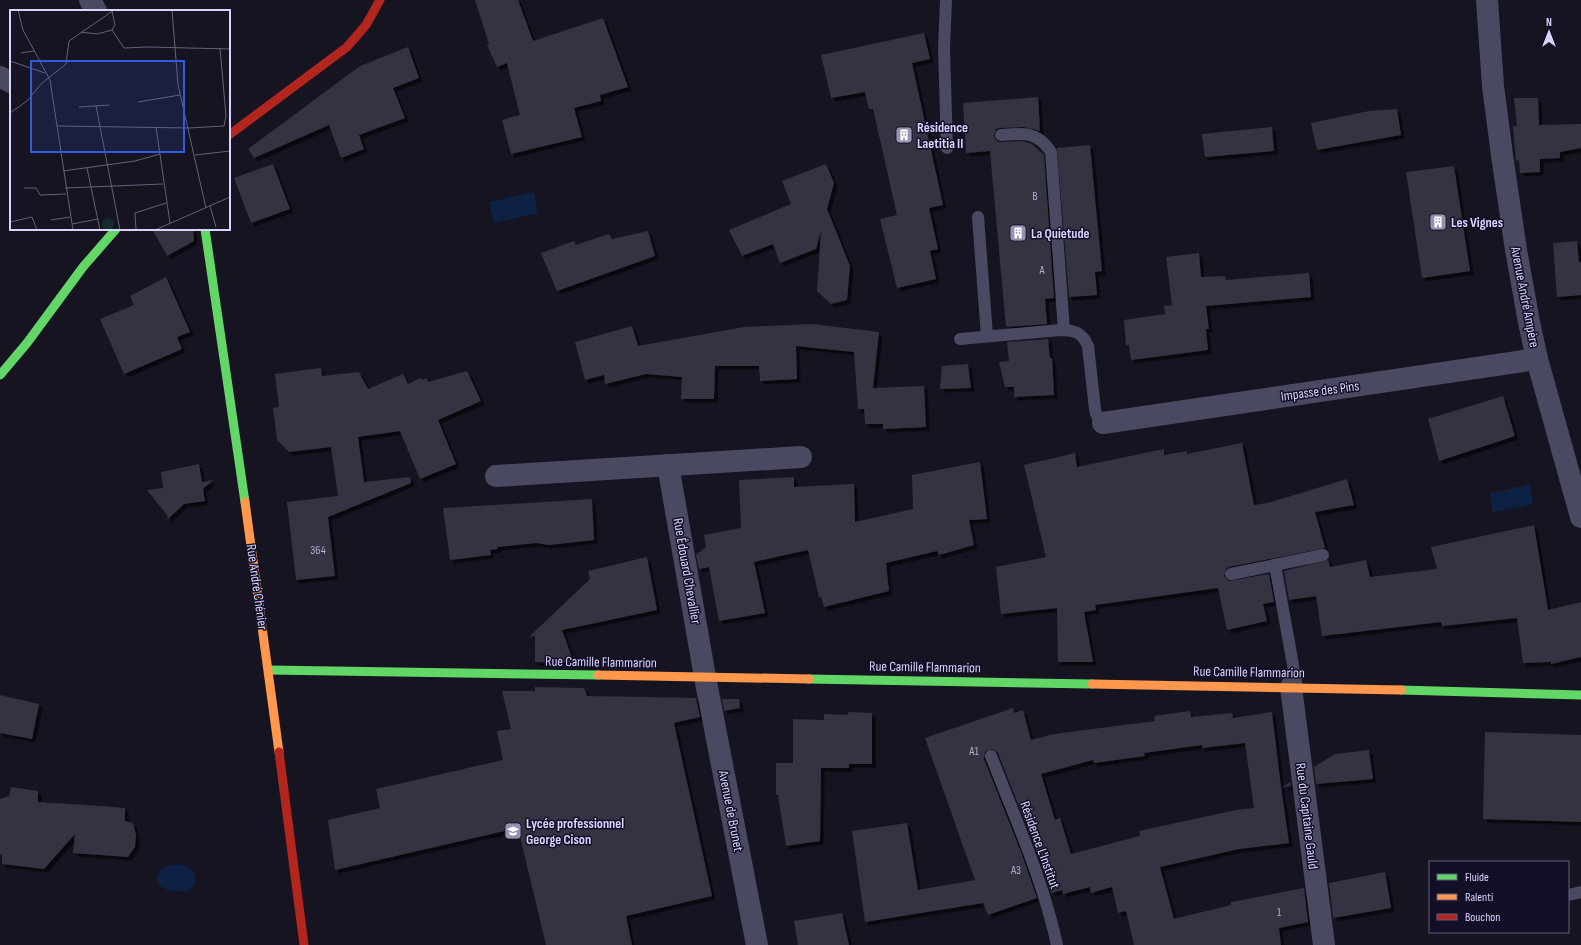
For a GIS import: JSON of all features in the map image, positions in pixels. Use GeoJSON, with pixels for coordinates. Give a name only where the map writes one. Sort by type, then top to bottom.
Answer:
{"type":"FeatureCollection","features":[{"type":"Feature","properties":{"kind":"street"},"geometry":{"type":"LineString","coordinates":[[90,0],[95,10]]}},
{"type":"Feature","properties":{"kind":"street"},"geometry":{"type":"LineString","coordinates":[[230,134],[360,36],[380,0]]}},
{"type":"Feature","properties":{"kind":"street","name":"Avenue André Ampère"},"geometry":{"type":"LineString","coordinates":[[1487,0],[1493,86],[1502,156],[1528,322],[1581,517]]}},
{"type":"Feature","properties":{"kind":"street"},"geometry":{"type":"LineString","coordinates":[[0,77],[10,82]]}},
{"type":"Feature","properties":{"kind":"street"},"geometry":{"type":"LineString","coordinates":[[0,375],[27,343],[83,267],[115,230]]}},
{"type":"Feature","properties":{"kind":"street","name":"Rue André Chénier"},"geometry":{"type":"LineString","coordinates":[[205,230],[269,670],[304,945]]}},
{"type":"Feature","properties":{"kind":"street","name":"Impasse des Pins"},"geometry":{"type":"LineString","coordinates":[[1103,423],[1537,359]]}},
{"type":"Feature","properties":{"kind":"street"},"geometry":{"type":"LineString","coordinates":[[496,476],[802,457]]}},
{"type":"Feature","properties":{"kind":"street","name":"Rue Édouard Chevallier"},"geometry":{"type":"LineString","coordinates":[[668,465],[706,677]]}},
{"type":"Feature","properties":{"kind":"street","name":"Rue Camille Flammarion"},"geometry":{"type":"LineString","coordinates":[[269,670],[1294,687],[1581,695]]}},
{"type":"Feature","properties":{"kind":"street","name":"Avenue de Brunet"},"geometry":{"type":"LineString","coordinates":[[706,677],[756,945]]}},
{"type":"Feature","properties":{"kind":"street","name":"Rue du Capitaine Gauld"},"geometry":{"type":"LineString","coordinates":[[1294,687],[1324,945]]}},
{"type":"Feature","properties":{"kind":"lane"},"geometry":{"type":"LineString","coordinates":[[946,0],[944,49],[947,148]]}},
{"type":"Feature","properties":{"kind":"lane"},"geometry":{"type":"LineString","coordinates":[[1001,135],[1029,134],[1043,142],[1051,152],[1064,330]]}},
{"type":"Feature","properties":{"kind":"lane"},"geometry":{"type":"LineString","coordinates":[[978,218],[987,336]]}},
{"type":"Feature","properties":{"kind":"lane"},"geometry":{"type":"LineString","coordinates":[[960,339],[1064,330],[1076,331],[1085,338],[1088,346],[1095,409],[1096,414],[1103,423]]}},
{"type":"Feature","properties":{"kind":"lane"},"geometry":{"type":"LineString","coordinates":[[1230,574],[1323,555]]}},
{"type":"Feature","properties":{"kind":"lane"},"geometry":{"type":"LineString","coordinates":[[1275,565],[1294,687]]}},
{"type":"Feature","properties":{"kind":"lane","name":"Résidence L'Institut"},"geometry":{"type":"LineString","coordinates":[[991,756],[1041,887],[1052,922],[1057,945]]}},
{"type":"Feature","properties":{"kind":"lane"},"geometry":{"type":"LineString","coordinates":[[1569,895],[1581,892]]}},
{"type":"Feature","properties":{"kind":"water"},"geometry":{"type":"Polygon","coordinates":[[[534,192],[538,213],[494,223],[489,202],[534,192]]]}},
{"type":"Feature","properties":{"kind":"water"},"geometry":{"type":"Polygon","coordinates":[[[1530,484],[1533,504],[1493,512],[1490,493],[1530,484]]]}},
{"type":"Feature","properties":{"kind":"water"},"geometry":{"type":"Polygon","coordinates":[[[177,864],[186,866],[196,874],[195,884],[186,892],[164,888],[156,879],[159,872],[164,868],[177,864]]]}},
{"type":"Feature","properties":{"kind":"building"},"geometry":{"type":"Polygon","coordinates":[[[475,0],[518,0],[533,41],[603,18],[628,87],[600,95],[601,101],[574,108],[582,137],[511,154],[502,120],[520,115],[507,63],[497,67],[487,45],[489,44],[475,0]]]}},
{"type":"Feature","properties":{"kind":"building","name":"Résidence Laetitia II"},"geometry":{"type":"Polygon","coordinates":[[[924,33],[930,59],[912,63],[943,205],[929,208],[938,249],[930,251],[936,279],[897,288],[880,219],[897,215],[873,109],[869,109],[865,92],[831,98],[821,55],[924,33]]]}},
{"type":"Feature","properties":{"kind":"building"},"geometry":{"type":"Polygon","coordinates":[[[408,47],[419,78],[393,88],[405,118],[359,135],[364,149],[341,158],[329,125],[254,158],[248,149],[360,66],[408,47]]]}},
{"type":"Feature","properties":{"kind":"building"},"geometry":{"type":"Polygon","coordinates":[[[1038,97],[1040,131],[1024,127],[1000,128],[996,129],[994,135],[998,142],[1022,141],[1032,144],[1044,155],[1054,298],[1045,299],[1047,324],[1006,327],[990,151],[966,153],[963,103],[1038,97]]]}},
{"type":"Feature","properties":{"kind":"building"},"geometry":{"type":"Polygon","coordinates":[[[1514,98],[1538,98],[1539,125],[1581,124],[1581,148],[1560,152],[1560,158],[1540,159],[1540,172],[1520,173],[1519,160],[1516,161],[1513,126],[1517,126],[1514,98]]]}},
{"type":"Feature","properties":{"kind":"building"},"geometry":{"type":"Polygon","coordinates":[[[1397,109],[1401,135],[1317,150],[1311,123],[1369,111],[1397,109]]]}},
{"type":"Feature","properties":{"kind":"building"},"geometry":{"type":"Polygon","coordinates":[[[1272,127],[1274,151],[1205,157],[1202,134],[1272,127]]]}},
{"type":"Feature","properties":{"kind":"building"},"geometry":{"type":"Polygon","coordinates":[[[1090,145],[1102,271],[1095,272],[1097,295],[1069,297],[1057,148],[1090,145]]]}},
{"type":"Feature","properties":{"kind":"building"},"geometry":{"type":"Polygon","coordinates":[[[273,164],[290,209],[251,223],[234,178],[273,164]]]}},
{"type":"Feature","properties":{"kind":"building"},"geometry":{"type":"Polygon","coordinates":[[[826,164],[834,183],[827,209],[850,266],[847,300],[831,304],[817,291],[821,231],[816,249],[780,263],[773,244],[742,256],[729,230],[791,204],[782,181],[826,164]]]}},
{"type":"Feature","properties":{"kind":"building","name":"Les Vignes"},"geometry":{"type":"Polygon","coordinates":[[[1454,166],[1470,271],[1422,278],[1406,172],[1454,166]]]}},
{"type":"Feature","properties":{"kind":"building"},"geometry":{"type":"Polygon","coordinates":[[[153,230],[193,230],[194,241],[167,256],[153,230]]]}},
{"type":"Feature","properties":{"kind":"building"},"geometry":{"type":"Polygon","coordinates":[[[648,231],[655,256],[557,291],[541,253],[574,241],[576,245],[609,234],[612,239],[648,231]]]}},
{"type":"Feature","properties":{"kind":"building"},"geometry":{"type":"Polygon","coordinates":[[[1577,241],[1579,262],[1581,262],[1581,295],[1557,297],[1553,243],[1577,241]]]}},
{"type":"Feature","properties":{"kind":"building"},"geometry":{"type":"Polygon","coordinates":[[[1199,253],[1201,277],[1225,276],[1226,280],[1309,273],[1311,297],[1206,306],[1209,329],[1206,329],[1208,350],[1131,360],[1129,345],[1126,345],[1124,320],[1165,314],[1164,306],[1172,305],[1166,257],[1199,253]]]}},
{"type":"Feature","properties":{"kind":"building"},"geometry":{"type":"Polygon","coordinates":[[[166,277],[190,332],[177,337],[182,349],[124,374],[100,319],[134,305],[130,296],[166,277]]]}},
{"type":"Feature","properties":{"kind":"building"},"geometry":{"type":"Polygon","coordinates":[[[812,324],[879,332],[873,388],[924,386],[926,427],[883,429],[883,424],[865,424],[864,409],[858,409],[854,352],[796,346],[797,379],[760,381],[759,366],[715,366],[714,399],[681,399],[682,377],[646,374],[605,384],[604,375],[585,380],[575,342],[632,326],[638,346],[744,327],[812,324]]]}},
{"type":"Feature","properties":{"kind":"building"},"geometry":{"type":"Polygon","coordinates":[[[1048,339],[1050,358],[1052,358],[1054,395],[1014,397],[1014,387],[1005,387],[999,362],[1009,361],[1007,342],[1048,339]]]}},
{"type":"Feature","properties":{"kind":"building"},"geometry":{"type":"Polygon","coordinates":[[[968,364],[971,388],[940,389],[942,366],[968,364]]]}},
{"type":"Feature","properties":{"kind":"building"},"geometry":{"type":"Polygon","coordinates":[[[321,368],[322,376],[359,372],[368,389],[403,374],[408,384],[421,378],[422,380],[427,378],[428,382],[467,371],[481,401],[438,420],[456,464],[420,479],[400,431],[358,437],[364,482],[410,477],[411,483],[328,517],[335,576],[296,580],[287,502],[338,496],[331,447],[289,452],[277,440],[273,408],[279,407],[275,374],[321,368]]]}},
{"type":"Feature","properties":{"kind":"building"},"geometry":{"type":"Polygon","coordinates":[[[1503,396],[1515,436],[1439,461],[1428,419],[1503,396]]]}},
{"type":"Feature","properties":{"kind":"building"},"geometry":{"type":"Polygon","coordinates":[[[1242,443],[1254,505],[1268,503],[1347,479],[1354,505],[1315,512],[1325,548],[1229,567],[1226,569],[1224,576],[1229,581],[1269,574],[1274,602],[1263,604],[1267,621],[1227,630],[1218,588],[1095,605],[1096,610],[1084,612],[1093,662],[1058,662],[1057,608],[1001,614],[996,567],[1046,557],[1024,465],[1075,453],[1077,467],[1164,449],[1164,455],[1187,451],[1187,454],[1242,443]]]}},
{"type":"Feature","properties":{"kind":"building"},"geometry":{"type":"Polygon","coordinates":[[[980,462],[987,519],[969,520],[974,545],[939,555],[937,551],[886,563],[889,591],[824,607],[821,597],[819,597],[808,550],[754,562],[765,613],[719,621],[709,567],[699,569],[696,555],[706,547],[704,535],[741,528],[739,480],[794,477],[794,487],[854,484],[855,522],[913,509],[912,475],[980,462]]]}},
{"type":"Feature","properties":{"kind":"building"},"geometry":{"type":"Polygon","coordinates":[[[199,464],[202,482],[213,480],[203,489],[205,501],[184,504],[168,519],[167,515],[147,490],[163,488],[161,472],[199,464]]]}},
{"type":"Feature","properties":{"kind":"building"},"geometry":{"type":"Polygon","coordinates":[[[592,499],[594,540],[549,545],[536,543],[497,547],[498,549],[490,550],[491,555],[450,560],[443,508],[592,499]]]}},
{"type":"Feature","properties":{"kind":"building"},"geometry":{"type":"Polygon","coordinates":[[[1534,525],[1548,610],[1581,602],[1581,657],[1551,664],[1551,662],[1523,663],[1517,618],[1442,626],[1441,622],[1322,636],[1316,596],[1289,600],[1284,571],[1328,560],[1330,567],[1366,560],[1370,577],[1437,569],[1431,547],[1534,525]]]}},
{"type":"Feature","properties":{"kind":"building"},"geometry":{"type":"Polygon","coordinates":[[[647,557],[657,610],[562,630],[574,663],[535,662],[535,636],[529,637],[590,579],[588,571],[647,557]]]}},
{"type":"Feature","properties":{"kind":"building"},"geometry":{"type":"Polygon","coordinates":[[[535,687],[584,688],[587,696],[696,698],[700,717],[674,723],[712,896],[626,916],[632,945],[546,945],[518,828],[335,870],[328,820],[380,808],[376,789],[503,760],[497,731],[511,729],[502,691],[535,691],[535,687]]]}},
{"type":"Feature","properties":{"kind":"building"},"geometry":{"type":"Polygon","coordinates":[[[0,695],[39,704],[32,739],[0,733],[0,695]]]}},
{"type":"Feature","properties":{"kind":"building"},"geometry":{"type":"Polygon","coordinates":[[[722,699],[739,699],[740,708],[724,711],[722,699]]]}},
{"type":"Feature","properties":{"kind":"building"},"geometry":{"type":"Polygon","coordinates":[[[1013,708],[1014,713],[1023,710],[1031,740],[1054,734],[1155,721],[1154,716],[1190,711],[1191,717],[1232,713],[1233,718],[1272,712],[1289,843],[1239,849],[1160,867],[1174,919],[1231,905],[1231,902],[1304,888],[1308,922],[1279,928],[1281,945],[1134,945],[1126,911],[1118,913],[1112,887],[1091,893],[1090,887],[1063,894],[1062,890],[1051,893],[1035,847],[998,753],[992,749],[985,752],[984,759],[1021,852],[1037,898],[988,915],[983,903],[865,922],[852,831],[907,823],[918,890],[975,880],[925,738],[1013,708]],[[1245,743],[1202,748],[1202,745],[1144,753],[1145,756],[1094,763],[1093,760],[1041,774],[1055,820],[1060,818],[1071,854],[1140,836],[1139,831],[1236,810],[1254,808],[1245,743]]]}},
{"type":"Feature","properties":{"kind":"building"},"geometry":{"type":"Polygon","coordinates":[[[848,712],[872,713],[872,764],[849,764],[849,768],[821,768],[820,841],[786,846],[778,795],[776,795],[776,763],[793,763],[793,719],[824,720],[824,714],[848,715],[848,712]]]}},
{"type":"Feature","properties":{"kind":"building"},"geometry":{"type":"Polygon","coordinates":[[[1485,732],[1581,735],[1581,822],[1483,819],[1485,732]]]}},
{"type":"Feature","properties":{"kind":"building"},"geometry":{"type":"Polygon","coordinates":[[[1369,750],[1373,779],[1316,784],[1314,767],[1335,754],[1369,750]]]}},
{"type":"Feature","properties":{"kind":"building"},"geometry":{"type":"Polygon","coordinates":[[[1290,782],[1291,786],[1283,787],[1290,782]]]}},
{"type":"Feature","properties":{"kind":"building"},"geometry":{"type":"Polygon","coordinates":[[[11,787],[38,791],[38,802],[125,808],[125,821],[133,823],[136,835],[135,847],[128,857],[73,853],[75,834],[44,869],[2,864],[2,855],[0,854],[0,799],[9,796],[11,787]]]}},
{"type":"Feature","properties":{"kind":"building"},"geometry":{"type":"Polygon","coordinates":[[[1385,872],[1391,908],[1333,918],[1329,883],[1385,872]]]}},
{"type":"Feature","properties":{"kind":"building"},"geometry":{"type":"Polygon","coordinates":[[[842,913],[849,945],[798,945],[794,921],[842,913]]]}},
{"type":"Feature","properties":{"kind":"traffic: fast"},"geometry":{"type":"LineString","coordinates":[[0,375],[27,343],[83,267],[115,230]]}},
{"type":"Feature","properties":{"kind":"traffic: fast"},"geometry":{"type":"LineString","coordinates":[[205,230],[245,502]]}},
{"type":"Feature","properties":{"kind":"traffic: fast"},"geometry":{"type":"LineString","coordinates":[[269,670],[598,675]]}},
{"type":"Feature","properties":{"kind":"traffic: fast"},"geometry":{"type":"LineString","coordinates":[[809,679],[1092,684]]}},
{"type":"Feature","properties":{"kind":"traffic: fast"},"geometry":{"type":"LineString","coordinates":[[1401,690],[1581,695]]}},
{"type":"Feature","properties":{"kind":"traffic: slow"},"geometry":{"type":"LineString","coordinates":[[245,502],[279,752]]}},
{"type":"Feature","properties":{"kind":"traffic: slow"},"geometry":{"type":"LineString","coordinates":[[598,675],[809,679]]}},
{"type":"Feature","properties":{"kind":"traffic: slow"},"geometry":{"type":"LineString","coordinates":[[1092,684],[1401,690]]}},
{"type":"Feature","properties":{"kind":"traffic: jam"},"geometry":{"type":"LineString","coordinates":[[230,134],[347,47],[366,25],[380,0]]}},
{"type":"Feature","properties":{"kind":"traffic: jam"},"geometry":{"type":"LineString","coordinates":[[279,752],[304,945]]}},
{"type":"Feature","properties":{"kind":"place","name":"Résidence Laetitia II"},"geometry":{"type":"Point","coordinates":[904,135]}},
{"type":"Feature","properties":{"kind":"place","name":"Les Vignes"},"geometry":{"type":"Point","coordinates":[1438,222]}},
{"type":"Feature","properties":{"kind":"place","name":"La Quietude"},"geometry":{"type":"Point","coordinates":[1018,233]}},
{"type":"Feature","properties":{"kind":"place","name":"Lycée professionnel George Cison"},"geometry":{"type":"Point","coordinates":[513,831]}}]}
